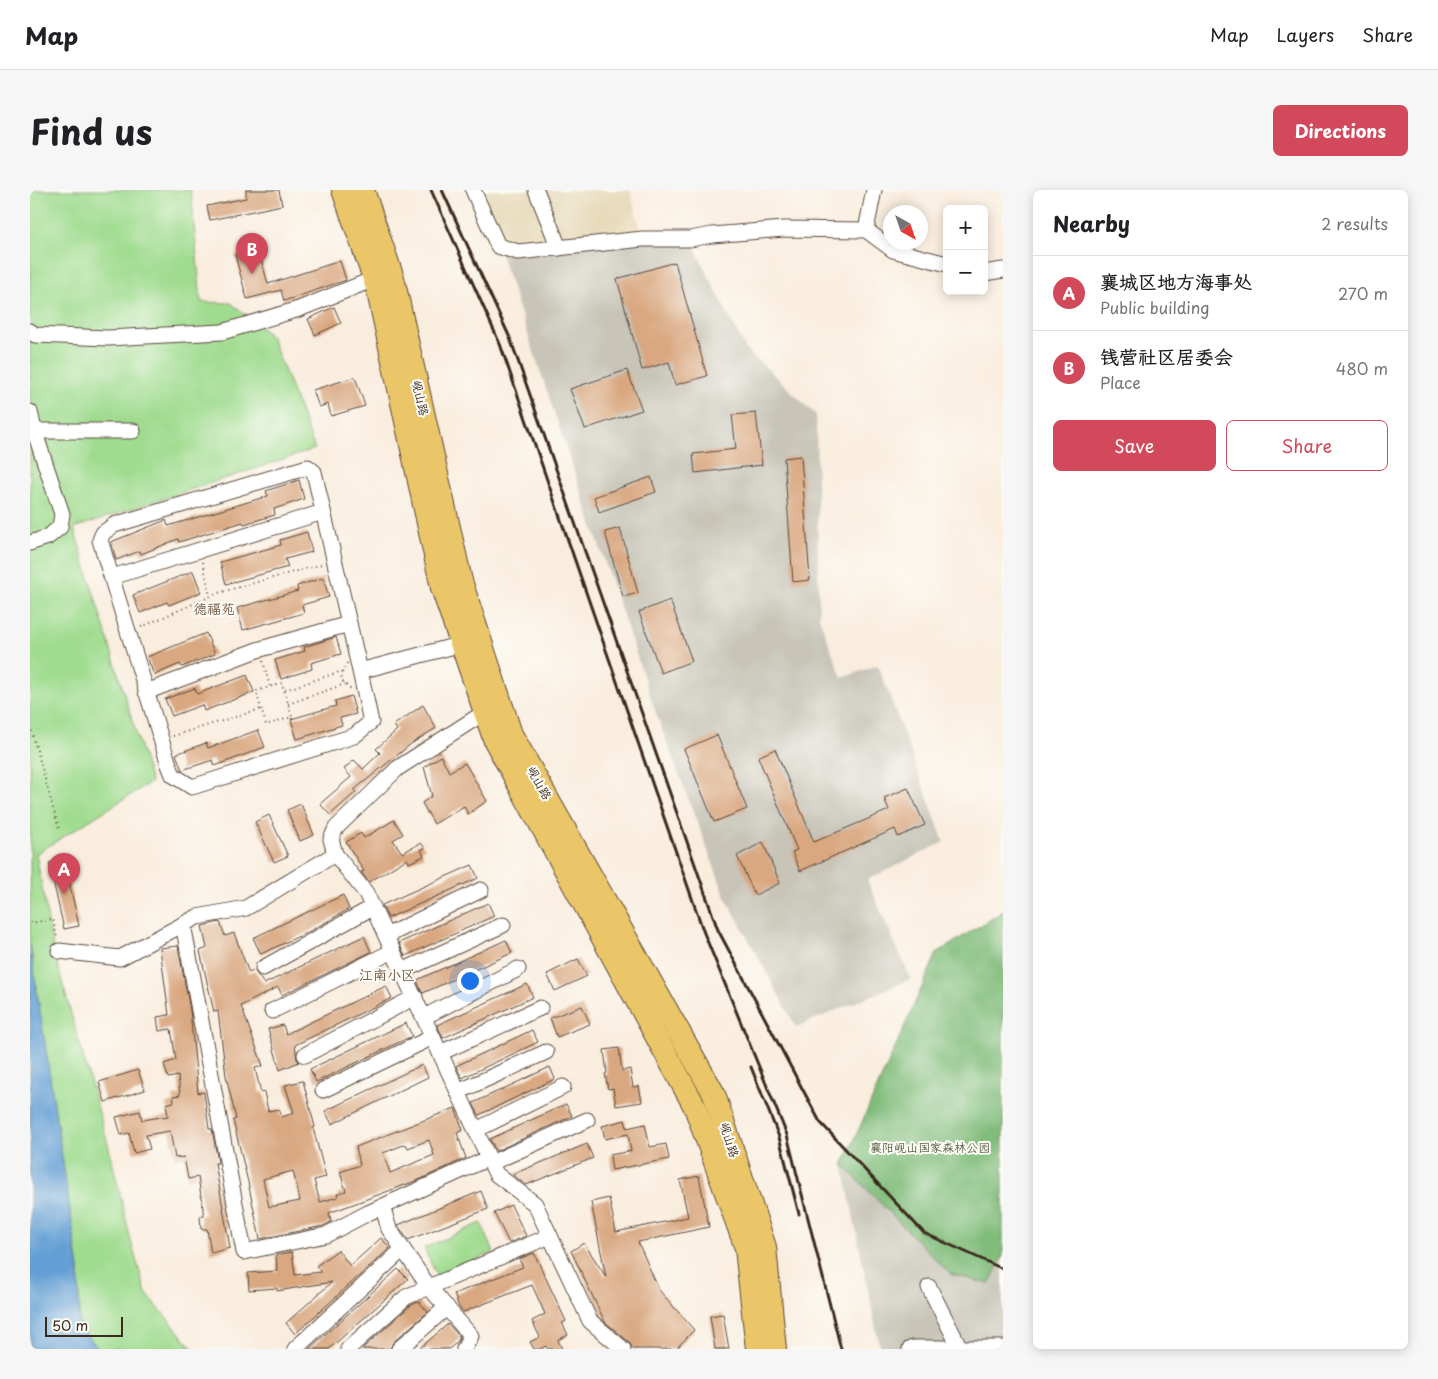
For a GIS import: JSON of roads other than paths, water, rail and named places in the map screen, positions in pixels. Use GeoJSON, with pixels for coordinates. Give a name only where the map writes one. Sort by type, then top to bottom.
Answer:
{"type":"FeatureCollection","features":[{"type":"Feature","properties":{"kind":"highway","name":"岘山路"},"geometry":{"type":"LineString","coordinates":[[343,190],[374,280],[442,588],[462,644],[493,708],[511,734],[714,1094],[765,1247],[775,1349]]}},
{"type":"Feature","properties":{"kind":"highway","name":"岘山路"},"geometry":{"type":"LineString","coordinates":[[363,190],[393,278],[461,581],[493,708],[495,741],[694,1107],[746,1248],[757,1349]]}},
{"type":"Feature","properties":{"kind":"street"},"geometry":{"type":"LineString","coordinates":[[473,190],[498,246],[518,252],[643,239],[690,239],[712,235],[784,229],[866,230],[893,250],[943,263]]}},
{"type":"Feature","properties":{"kind":"street"},"geometry":{"type":"LineString","coordinates":[[536,190],[558,248]]}},
{"type":"Feature","properties":{"kind":"street"},"geometry":{"type":"LineString","coordinates":[[866,230],[874,190]]}},
{"type":"Feature","properties":{"kind":"street"},"geometry":{"type":"LineString","coordinates":[[988,272],[1003,270]]}},
{"type":"Feature","properties":{"kind":"street"},"geometry":{"type":"LineString","coordinates":[[30,331],[35,335],[108,338],[222,332],[299,309],[374,280]]}},
{"type":"Feature","properties":{"kind":"street"},"geometry":{"type":"LineString","coordinates":[[30,412],[32,431],[62,514],[60,527],[48,538],[30,543]]}},
{"type":"Feature","properties":{"kind":"street"},"geometry":{"type":"LineString","coordinates":[[32,431],[133,431]]}},
{"type":"Feature","properties":{"kind":"street"},"geometry":{"type":"LineString","coordinates":[[308,467],[314,472],[323,512],[371,722],[354,736],[192,787],[173,775],[100,540],[103,532],[123,522],[308,467]]}},
{"type":"Feature","properties":{"kind":"street"},"geometry":{"type":"LineString","coordinates":[[112,578],[323,512]]}},
{"type":"Feature","properties":{"kind":"street"},"geometry":{"type":"LineString","coordinates":[[146,692],[260,650],[349,624]]}},
{"type":"Feature","properties":{"kind":"street"},"geometry":{"type":"LineString","coordinates":[[360,671],[462,644]]}},
{"type":"Feature","properties":{"kind":"street"},"geometry":{"type":"LineString","coordinates":[[493,708],[398,768],[336,828],[331,839],[335,854],[366,893],[373,907],[496,1174],[535,1204],[590,1321],[622,1349]]}},
{"type":"Feature","properties":{"kind":"street"},"geometry":{"type":"LineString","coordinates":[[59,951],[120,958],[197,918],[246,908],[335,854]]}},
{"type":"Feature","properties":{"kind":"street"},"geometry":{"type":"LineString","coordinates":[[386,936],[481,890]]}},
{"type":"Feature","properties":{"kind":"street"},"geometry":{"type":"LineString","coordinates":[[263,968],[373,907]]}},
{"type":"Feature","properties":{"kind":"street"},"geometry":{"type":"LineString","coordinates":[[184,924],[244,1252],[326,1234],[587,1120]]}},
{"type":"Feature","properties":{"kind":"street"},"geometry":{"type":"LineString","coordinates":[[402,971],[503,925]]}},
{"type":"Feature","properties":{"kind":"street"},"geometry":{"type":"LineString","coordinates":[[272,1011],[393,951]]}},
{"type":"Feature","properties":{"kind":"street"},"geometry":{"type":"LineString","coordinates":[[424,1017],[518,969]]}},
{"type":"Feature","properties":{"kind":"street"},"geometry":{"type":"LineString","coordinates":[[305,1055],[415,998]]}},
{"type":"Feature","properties":{"kind":"street"},"geometry":{"type":"LineString","coordinates":[[440,1053],[540,1008]]}},
{"type":"Feature","properties":{"kind":"street"},"geometry":{"type":"LineString","coordinates":[[322,1090],[433,1037]]}},
{"type":"Feature","properties":{"kind":"street"},"geometry":{"type":"LineString","coordinates":[[458,1092],[546,1052]]}},
{"type":"Feature","properties":{"kind":"street"},"geometry":{"type":"LineString","coordinates":[[476,1130],[563,1087]]}},
{"type":"Feature","properties":{"kind":"street"},"geometry":{"type":"LineString","coordinates":[[385,1215],[389,1229],[429,1287],[471,1336],[464,1349]]}},
{"type":"Feature","properties":{"kind":"street"},"geometry":{"type":"LineString","coordinates":[[348,1349],[406,1297],[550,1236]]}},
{"type":"Feature","properties":{"kind":"street"},"geometry":{"type":"LineString","coordinates":[[295,1349],[403,1249]]}},
{"type":"Feature","properties":{"kind":"street"},"geometry":{"type":"LineString","coordinates":[[928,1287],[960,1348]]}},
{"type":"Feature","properties":{"kind":"street"},"geometry":{"type":"LineString","coordinates":[[399,1349],[447,1308]]}},
{"type":"Feature","properties":{"kind":"street"},"geometry":{"type":"LineString","coordinates":[[910,1349],[1003,1348]]}},
{"type":"Feature","properties":{"kind":"water"},"geometry":{"type":"Polygon","coordinates":[[[30,945],[79,1269],[79,1326],[99,1349],[30,1349],[30,945]]]}},
{"type":"Feature","properties":{"kind":"railway"},"geometry":{"type":"LineString","coordinates":[[431,190],[500,344],[704,933],[787,1135],[841,1349]]}},
{"type":"Feature","properties":{"kind":"railway"},"geometry":{"type":"LineString","coordinates":[[442,190],[510,338],[718,930],[820,1122],[924,1233],[1003,1269]]}},
{"type":"Feature","properties":{"kind":"railway"},"geometry":{"type":"LineString","coordinates":[[751,1067],[779,1137],[799,1214]]}},
{"type":"Feature","properties":{"kind":"place","name":"钱营社区居委会"},"geometry":{"type":"Point","coordinates":[252,274]}},
{"type":"Feature","properties":{"kind":"place","name":"襄城区地方海事处"},"geometry":{"type":"Point","coordinates":[64,894]}},
{"type":"Feature","properties":{"kind":"district","name":"德福苑"},"geometry":{"type":"Point","coordinates":[214,609]}},
{"type":"Feature","properties":{"kind":"district","name":"江南小区"},"geometry":{"type":"Point","coordinates":[387,975]}},
{"type":"Feature","properties":{"kind":"park label","name":"襄阳岘山国家森林公园"},"geometry":{"type":"Point","coordinates":[930,1148]}}]}
